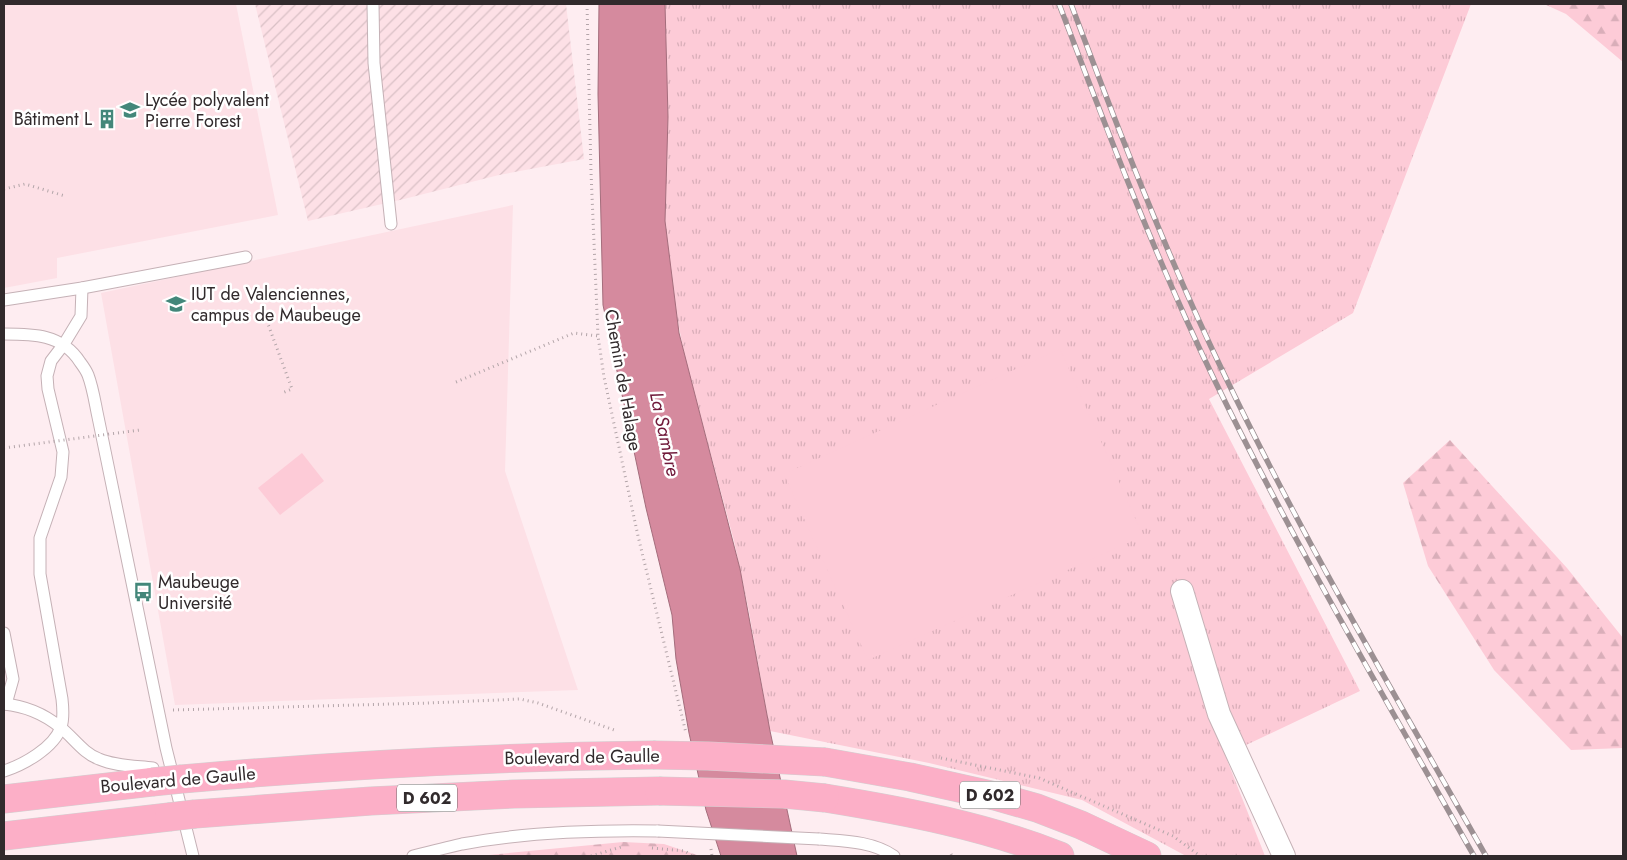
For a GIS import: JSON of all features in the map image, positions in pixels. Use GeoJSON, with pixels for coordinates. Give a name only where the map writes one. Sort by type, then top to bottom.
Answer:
{"type":"FeatureCollection","features":[{"type":"Feature","properties":{"kind":"main road","name":"Boulevard de Gaulle"},"geometry":{"type":"LineString","coordinates":[[4,799],[152,775],[238,774],[378,764],[587,756],[727,756],[826,762],[920,779],[1037,808],[1081,825],[1147,856]]}},
{"type":"Feature","properties":{"kind":"main road","name":"Boulevard de Gaulle"},"geometry":{"type":"LineString","coordinates":[[4,836],[182,815],[371,801],[514,794],[659,791],[784,794],[825,798],[933,818],[987,831],[1060,856]]}},
{"type":"Feature","properties":{"kind":"street"},"geometry":{"type":"LineString","coordinates":[[1182,591],[1219,714],[1284,856]]}},
{"type":"Feature","properties":{"kind":"lane"},"geometry":{"type":"LineString","coordinates":[[372,4],[374,63],[391,224]]}},
{"type":"Feature","properties":{"kind":"lane"},"geometry":{"type":"LineString","coordinates":[[4,300],[82,288],[246,257]]}},
{"type":"Feature","properties":{"kind":"lane"},"geometry":{"type":"LineString","coordinates":[[4,771],[14,768],[43,751],[56,737],[61,727],[63,714],[62,700],[40,574],[40,538],[61,477],[63,452],[48,389],[47,376],[51,361],[81,316],[82,288]]}},
{"type":"Feature","properties":{"kind":"lane"},"geometry":{"type":"LineString","coordinates":[[4,334],[41,336],[64,344],[75,354],[88,373],[158,710],[193,856]]}},
{"type":"Feature","properties":{"kind":"lane"},"geometry":{"type":"LineString","coordinates":[[4,633],[13,679],[5,704],[34,710],[61,727],[86,752],[99,759],[152,775]]}},
{"type":"Feature","properties":{"kind":"lane"},"geometry":{"type":"LineString","coordinates":[[413,856],[462,844],[523,836],[603,830],[819,839],[862,843],[885,850],[894,856]]}},
{"type":"Feature","properties":{"kind":"path","name":"Chemin de Halage"},"geometry":{"type":"LineString","coordinates":[[586,4],[590,172],[598,336],[604,377],[638,536],[684,724]]}},
{"type":"Feature","properties":{"kind":"path"},"geometry":{"type":"LineString","coordinates":[[4,189],[26,184],[65,196]]}},
{"type":"Feature","properties":{"kind":"path"},"geometry":{"type":"LineString","coordinates":[[265,316],[292,390],[282,393]]}},
{"type":"Feature","properties":{"kind":"path"},"geometry":{"type":"LineString","coordinates":[[456,382],[574,333],[598,336]]}},
{"type":"Feature","properties":{"kind":"path"},"geometry":{"type":"LineString","coordinates":[[4,448],[140,430]]}},
{"type":"Feature","properties":{"kind":"path"},"geometry":{"type":"LineString","coordinates":[[158,710],[429,704],[520,699],[538,703],[623,732]]}},
{"type":"Feature","properties":{"kind":"path"},"geometry":{"type":"LineString","coordinates":[[592,856],[605,851],[627,847]]}},
{"type":"Feature","properties":{"kind":"path"},"geometry":{"type":"LineString","coordinates":[[651,848],[685,850],[692,856]]}},
{"type":"Feature","properties":{"kind":"shaded area","name":"Lycée polyvalent Pierre Forest"},"geometry":{"type":"Polygon","coordinates":[[[4,4],[236,4],[278,215],[57,258],[57,278],[4,288],[4,4]]]}},
{"type":"Feature","properties":{"kind":"shaded area"},"geometry":{"type":"Polygon","coordinates":[[[255,4],[566,4],[584,159],[499,175],[308,221],[255,4]]]}},
{"type":"Feature","properties":{"kind":"shaded area"},"geometry":{"type":"Polygon","coordinates":[[[513,205],[505,471],[578,690],[175,705],[101,293],[513,205]]]}},
{"type":"Feature","properties":{"kind":"green space"},"geometry":{"type":"Polygon","coordinates":[[[665,4],[1471,4],[1353,313],[1209,399],[1360,691],[1225,755],[1265,856],[1186,856],[1082,800],[929,763],[770,731],[749,612],[734,541],[685,358],[674,301],[665,221],[668,117],[665,4]]]}},
{"type":"Feature","properties":{"kind":"green space"},"geometry":{"type":"Polygon","coordinates":[[[1544,4],[1623,4],[1623,62],[1566,14],[1544,4]]]}},
{"type":"Feature","properties":{"kind":"green space"},"geometry":{"type":"Polygon","coordinates":[[[1060,349],[1143,536],[868,660],[784,474],[1060,349]]]}},
{"type":"Feature","properties":{"kind":"green space"},"geometry":{"type":"Polygon","coordinates":[[[1450,440],[1567,568],[1623,638],[1623,748],[1571,750],[1494,670],[1428,566],[1403,483],[1450,440]]]}},
{"type":"Feature","properties":{"kind":"green space"},"geometry":{"type":"Polygon","coordinates":[[[302,453],[324,481],[280,515],[258,488],[302,453]]]}},
{"type":"Feature","properties":{"kind":"green space"},"geometry":{"type":"Polygon","coordinates":[[[623,842],[664,844],[700,856],[478,856],[623,842]]]}},
{"type":"Feature","properties":{"kind":"water","name":"La Sambre"},"geometry":{"type":"Polygon","coordinates":[[[599,4],[665,4],[668,117],[665,221],[679,333],[740,569],[770,731],[797,856],[721,856],[706,810],[689,733],[676,659],[672,615],[646,508],[603,305],[598,94],[599,4]]]}},
{"type":"Feature","properties":{"kind":"railway"},"geometry":{"type":"LineString","coordinates":[[1059,4],[1152,240],[1214,379],[1275,500],[1373,679],[1474,856]]}},
{"type":"Feature","properties":{"kind":"railway"},"geometry":{"type":"LineString","coordinates":[[1071,4],[1162,237],[1254,436],[1384,677],[1486,856]]}},
{"type":"Feature","properties":{"kind":"place","name":"Lycée polyvalent Pierre Forest"},"geometry":{"type":"Point","coordinates":[130,110]}},
{"type":"Feature","properties":{"kind":"place","name":"Bâtiment L"},"geometry":{"type":"Point","coordinates":[107,119]}},
{"type":"Feature","properties":{"kind":"place","name":"IUT de Valenciennes, campus de Maubeuge"},"geometry":{"type":"Point","coordinates":[176,304]}},
{"type":"Feature","properties":{"kind":"place","name":"Maubeuge Université"},"geometry":{"type":"Point","coordinates":[143,592]}}]}
